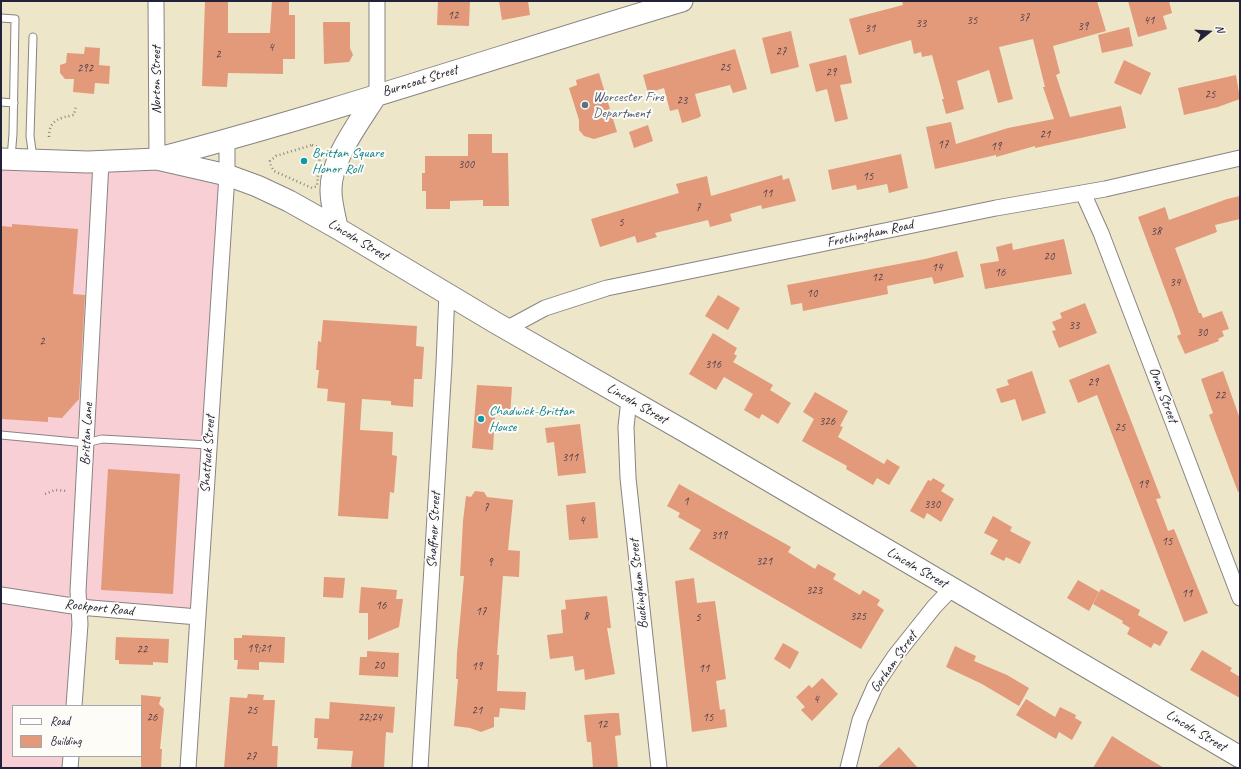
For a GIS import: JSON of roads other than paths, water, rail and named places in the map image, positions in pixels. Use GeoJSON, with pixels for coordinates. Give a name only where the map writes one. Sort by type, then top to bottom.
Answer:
{"type":"FeatureCollection","features":[{"type":"Feature","properties":{"kind":"main road","name":"Burncoat Street"},"geometry":{"type":"LineString","coordinates":[[157,159],[227,140],[682,1]]}},
{"type":"Feature","properties":{"kind":"main road"},"geometry":{"type":"LineString","coordinates":[[338,228],[331,191],[333,174],[344,149],[377,94]]}},
{"type":"Feature","properties":{"kind":"main road","name":"Lincoln Street"},"geometry":{"type":"LineString","coordinates":[[6,159],[101,162],[157,159],[227,176],[263,189],[338,228],[447,292],[506,329],[1240,757]]}},
{"type":"Feature","properties":{"kind":"street","name":"Norton Street"},"geometry":{"type":"LineString","coordinates":[[156,1],[157,159]]}},
{"type":"Feature","properties":{"kind":"street"},"geometry":{"type":"LineString","coordinates":[[377,1],[377,94]]}},
{"type":"Feature","properties":{"kind":"street","name":"Shattuck Street"},"geometry":{"type":"LineString","coordinates":[[188,768],[208,445],[227,176],[227,140]]}},
{"type":"Feature","properties":{"kind":"street","name":"Frothingham Road"},"geometry":{"type":"LineString","coordinates":[[506,329],[545,308],[607,288],[850,238],[1083,193],[1240,158]]}},
{"type":"Feature","properties":{"kind":"street","name":"Brittan Lane"},"geometry":{"type":"LineString","coordinates":[[74,705],[80,624],[79,607],[86,443],[101,162]]}},
{"type":"Feature","properties":{"kind":"street","name":"Oran Street"},"geometry":{"type":"LineString","coordinates":[[1083,193],[1104,240],[1240,598]]}},
{"type":"Feature","properties":{"kind":"street","name":"Shaffner Street"},"geometry":{"type":"LineString","coordinates":[[420,768],[444,372],[447,292]]}},
{"type":"Feature","properties":{"kind":"street","name":"Buckingham Street"},"geometry":{"type":"LineString","coordinates":[[628,399],[626,427],[628,478],[659,768]]}},
{"type":"Feature","properties":{"kind":"street","name":"Gorham Street"},"geometry":{"type":"LineString","coordinates":[[848,768],[860,720],[875,686],[895,656],[934,607],[952,588]]}},
{"type":"Feature","properties":{"kind":"street","name":"Rockport Road"},"geometry":{"type":"LineString","coordinates":[[1,596],[79,607],[198,618]]}},
{"type":"Feature","properties":{"kind":"street"},"geometry":{"type":"LineString","coordinates":[[70,768],[71,757]]}},
{"type":"Feature","properties":{"kind":"lane"},"geometry":{"type":"LineString","coordinates":[[1,18],[15,19],[14,103],[6,159]]}},
{"type":"Feature","properties":{"kind":"lane"},"geometry":{"type":"LineString","coordinates":[[33,37],[30,136],[33,160]]}},
{"type":"Feature","properties":{"kind":"lane"},"geometry":{"type":"LineString","coordinates":[[1,102],[14,103]]}},
{"type":"Feature","properties":{"kind":"lane"},"geometry":{"type":"LineString","coordinates":[[1,435],[86,443],[102,439],[208,445]]}},
{"type":"Feature","properties":{"kind":"place","name":"Worcester Fire Department"},"geometry":{"type":"Point","coordinates":[585,105]}},
{"type":"Feature","properties":{"kind":"place","name":"Brittan Square Honor Roll"},"geometry":{"type":"Point","coordinates":[304,161]}},
{"type":"Feature","properties":{"kind":"place","name":"Chadwick-Brittan House"},"geometry":{"type":"Point","coordinates":[481,419]}}]}
